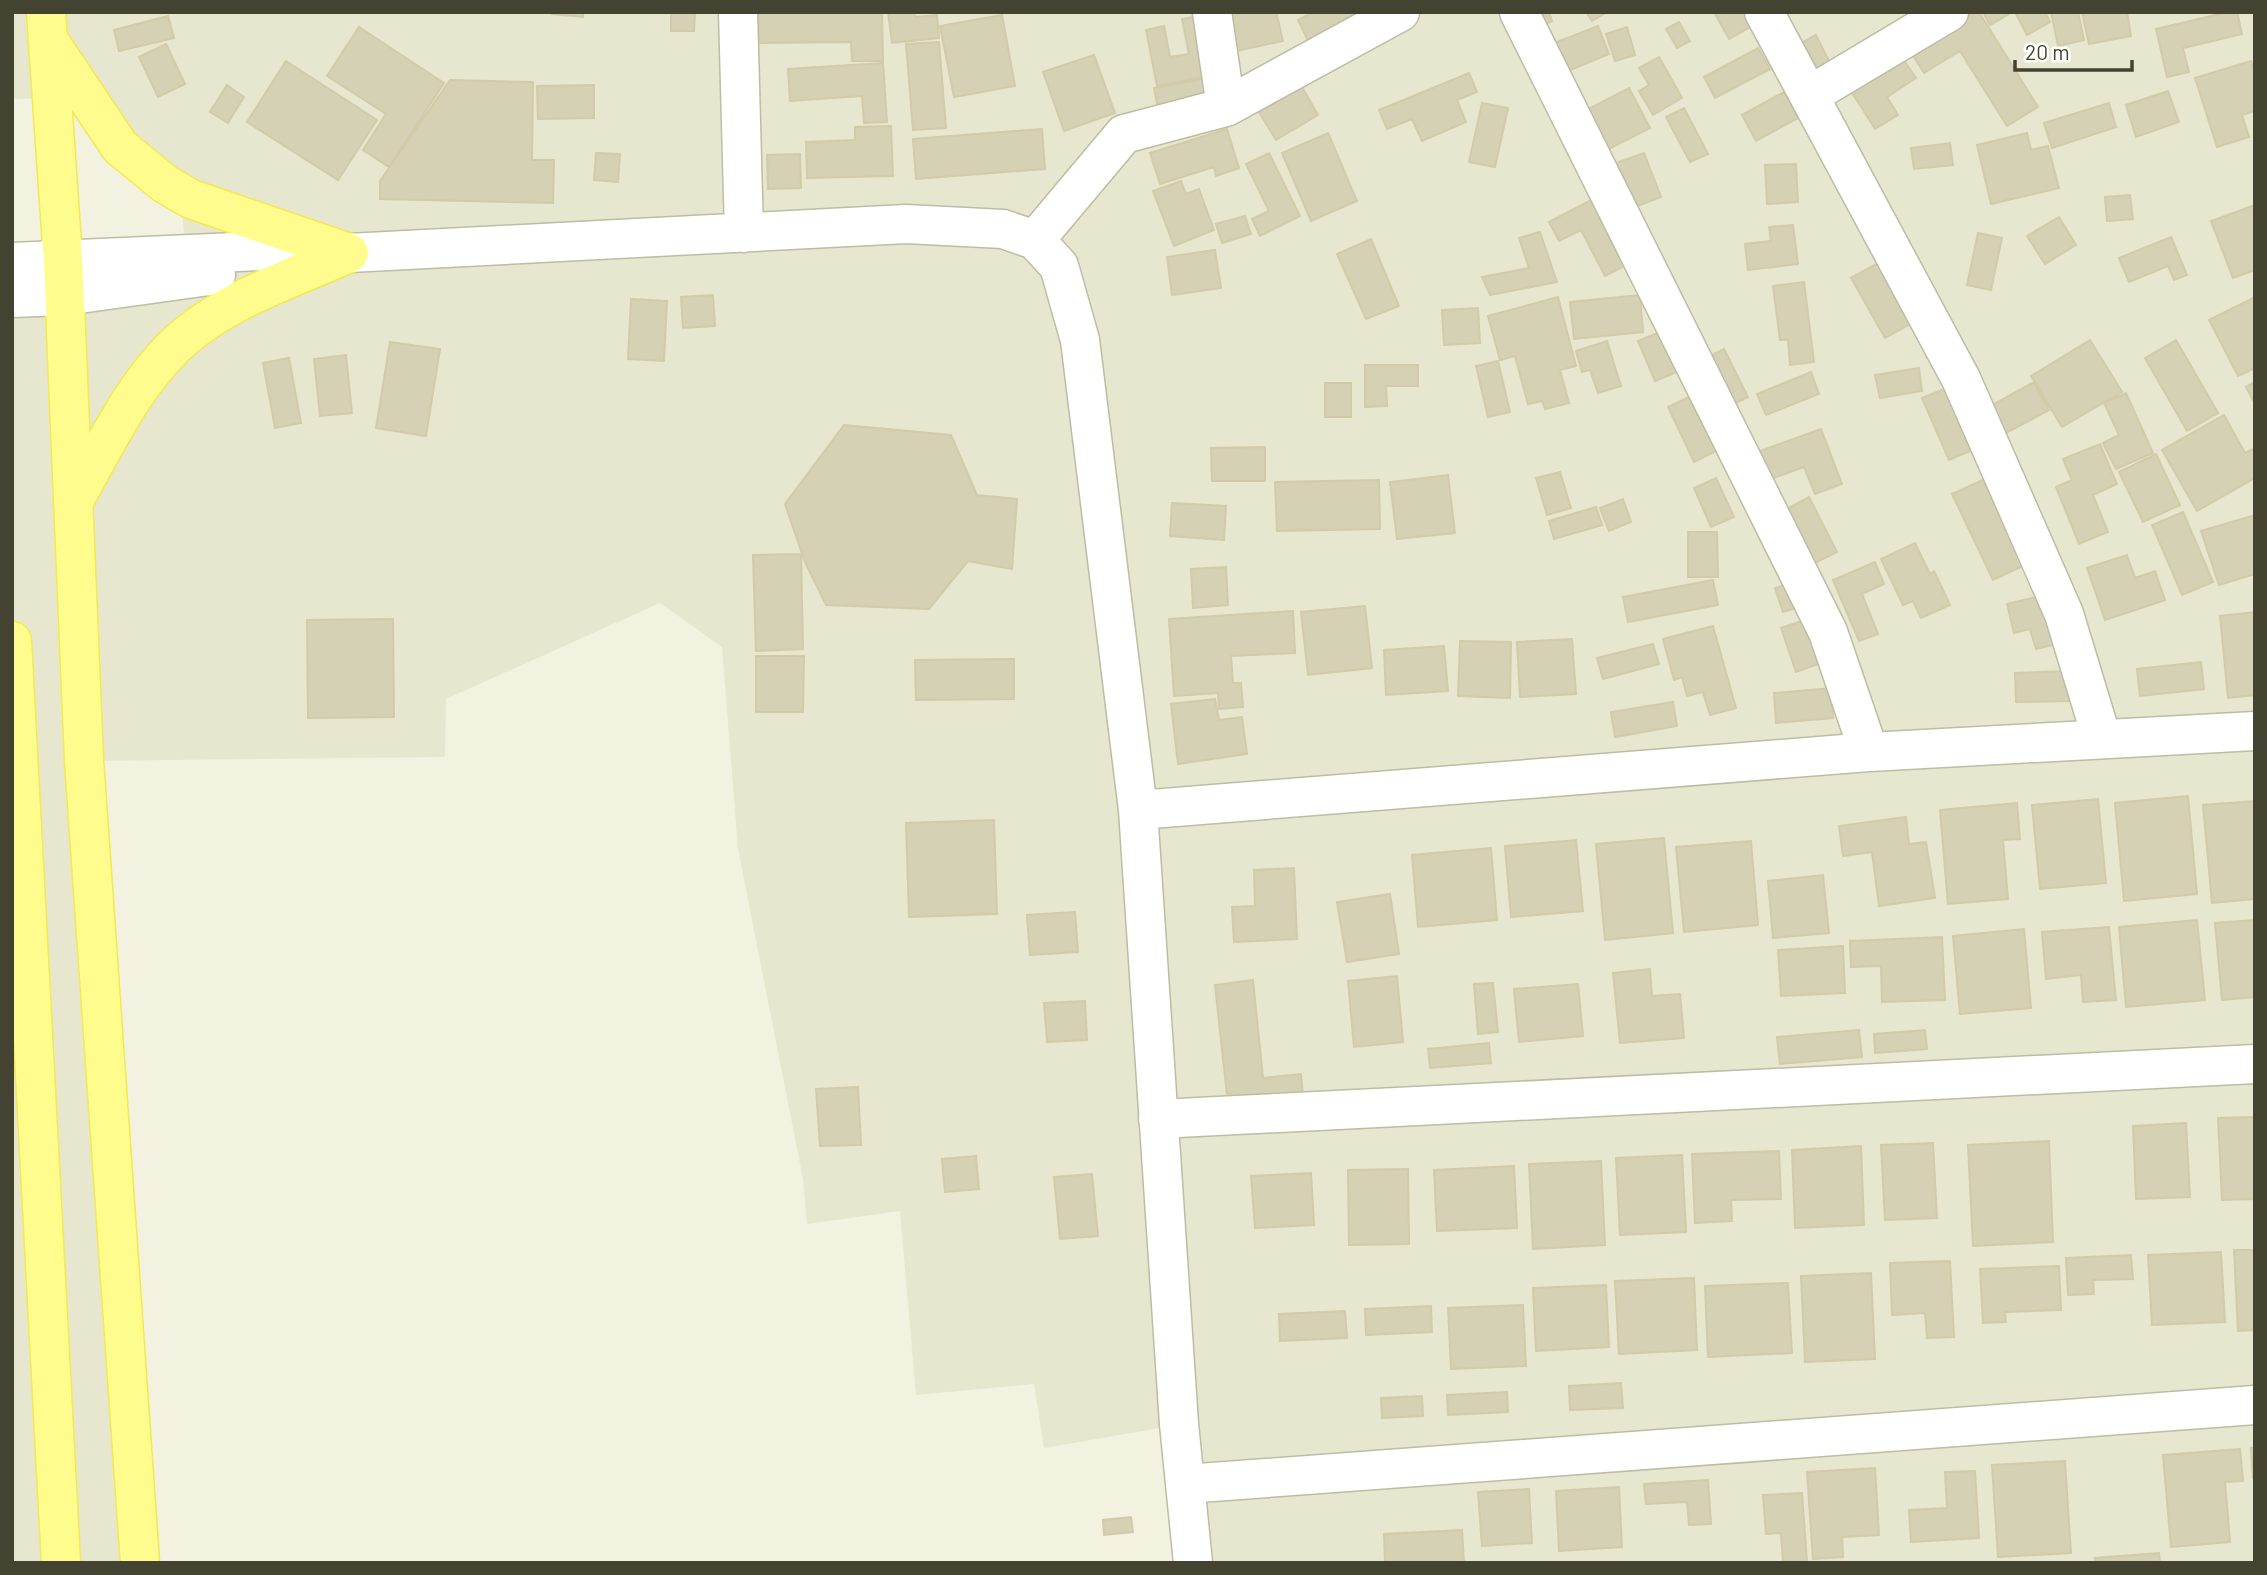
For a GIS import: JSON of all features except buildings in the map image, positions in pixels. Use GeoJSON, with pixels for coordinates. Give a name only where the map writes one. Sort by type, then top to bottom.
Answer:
{"type":"FeatureCollection","features":[{"type":"Feature","properties":{"kind":"main road"},"geometry":{"type":"LineString","coordinates":[[47,26],[120,147],[165,184],[191,200],[349,253]]}},
{"type":"Feature","properties":{"kind":"main road"},"geometry":{"type":"LineString","coordinates":[[47,26],[64,277],[85,774],[140,1563]]}},
{"type":"Feature","properties":{"kind":"main road"},"geometry":{"type":"LineString","coordinates":[[73,502],[127,408],[167,355],[186,335],[252,296],[349,253]]}},
{"type":"Feature","properties":{"kind":"main road"},"geometry":{"type":"LineString","coordinates":[[12,641],[61,1563]]}},
{"type":"Feature","properties":{"kind":"street"},"geometry":{"type":"LineString","coordinates":[[738,12],[744,233]]}},
{"type":"Feature","properties":{"kind":"street"},"geometry":{"type":"LineString","coordinates":[[1212,12],[1226,107]]}},
{"type":"Feature","properties":{"kind":"street"},"geometry":{"type":"LineString","coordinates":[[1035,240],[1124,134],[1226,107],[1400,12]]}},
{"type":"Feature","properties":{"kind":"street"},"geometry":{"type":"LineString","coordinates":[[1519,12],[1828,632],[1869,752]]}},
{"type":"Feature","properties":{"kind":"street"},"geometry":{"type":"LineString","coordinates":[[1764,12],[1961,379],[2064,614],[2102,739]]}},
{"type":"Feature","properties":{"kind":"street"},"geometry":{"type":"LineString","coordinates":[[1810,95],[1949,12]]}},
{"type":"Feature","properties":{"kind":"street"},"geometry":{"type":"LineString","coordinates":[[12,298],[64,277],[305,262],[349,253],[906,224],[1003,229],[1035,240],[1059,266],[1080,340],[1138,810],[1158,1119],[1193,1563]]}},
{"type":"Feature","properties":{"kind":"street"},"geometry":{"type":"LineString","coordinates":[[12,262],[64,277]]}},
{"type":"Feature","properties":{"kind":"street"},"geometry":{"type":"LineString","coordinates":[[1138,810],[1869,752],[2255,731]]}},
{"type":"Feature","properties":{"kind":"street"},"geometry":{"type":"LineString","coordinates":[[1158,1119],[2255,1064]]}},
{"type":"Feature","properties":{"kind":"street"},"geometry":{"type":"LineString","coordinates":[[1185,1484],[2255,1405]]}},
{"type":"Feature","properties":{"kind":"shaded area"},"geometry":{"type":"Polygon","coordinates":[[[12,12],[2255,12],[2255,1563],[1193,1563],[1178,1425],[1044,1448],[1034,1384],[916,1395],[900,1211],[807,1224],[803,1179],[738,849],[722,647],[660,603],[446,699],[445,757],[84,761],[140,1563],[12,1563],[12,301],[305,263],[186,263],[182,207],[60,98],[12,99],[12,12]]]}}]}
